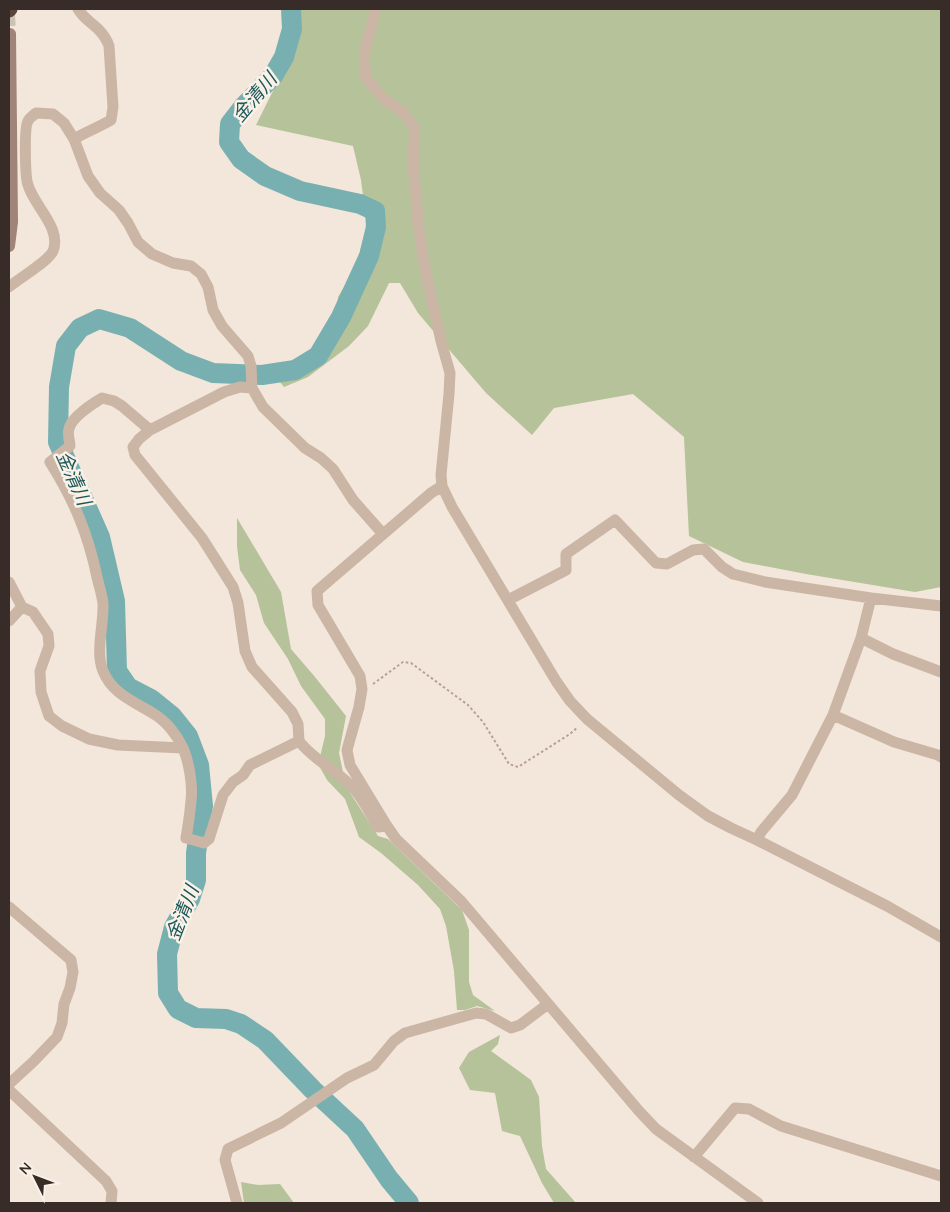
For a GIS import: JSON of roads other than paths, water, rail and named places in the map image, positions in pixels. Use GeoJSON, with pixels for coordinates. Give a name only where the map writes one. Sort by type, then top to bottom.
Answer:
{"type":"FeatureCollection","features":[{"type":"Feature","properties":{"kind":"street"},"geometry":{"type":"LineString","coordinates":[[74,139],[111,120],[113,107],[107,40],[98,29],[83,17],[78,9]]}},
{"type":"Feature","properties":{"kind":"street"},"geometry":{"type":"LineString","coordinates":[[374,9],[375,13],[364,54],[366,78],[384,99],[404,113],[415,129],[413,160],[418,222],[424,264],[450,373],[441,475],[442,486],[452,507],[556,681],[570,702],[587,718],[680,795],[716,820],[887,906],[941,937]]}},
{"type":"Feature","properties":{"kind":"street"},"geometry":{"type":"LineString","coordinates":[[9,246],[12,222],[10,34]]}},
{"type":"Feature","properties":{"kind":"street"},"geometry":{"type":"LineString","coordinates":[[9,287],[44,261],[52,253],[55,242],[52,227],[27,184],[25,133],[27,121],[36,113],[53,114],[64,123],[74,139],[88,176],[100,193],[119,210],[138,242],[152,254],[173,263],[191,266],[201,274],[208,287],[213,310],[222,326],[248,356],[251,366],[252,385],[263,407],[305,448],[333,468],[353,500],[383,534]]}},
{"type":"Feature","properties":{"kind":"street"},"geometry":{"type":"LineString","coordinates":[[252,385],[224,392],[150,430],[139,438],[133,447],[135,455],[202,538],[233,588],[238,603],[245,651],[252,667],[292,712],[298,724],[299,741],[306,750],[339,775],[356,791],[378,827],[386,826]]}},
{"type":"Feature","properties":{"kind":"street"},"geometry":{"type":"LineString","coordinates":[[150,430],[114,400],[102,398],[71,423],[68,431],[70,446],[50,462],[64,483],[92,551],[103,602],[99,656],[103,671],[110,683],[122,696],[156,715],[171,729],[183,748],[189,771],[192,799],[186,838],[204,843],[209,839],[223,795],[233,782],[243,775],[250,765],[299,741]]}},
{"type":"Feature","properties":{"kind":"street"},"geometry":{"type":"LineString","coordinates":[[442,486],[431,493],[317,591],[318,605],[360,676],[362,689],[359,707],[347,750],[350,765],[386,826],[396,839],[461,901],[639,1111],[656,1129],[758,1203]]}},
{"type":"Feature","properties":{"kind":"street"},"geometry":{"type":"LineString","coordinates":[[508,600],[566,570],[566,554],[615,520],[656,563],[667,564],[694,550],[704,549],[722,567],[733,574],[765,582],[871,598],[941,606]]}},
{"type":"Feature","properties":{"kind":"street"},"geometry":{"type":"LineString","coordinates":[[9,582],[22,607],[33,612],[48,634],[49,646],[40,671],[41,692],[49,716],[62,726],[89,739],[118,745],[183,748]]}},
{"type":"Feature","properties":{"kind":"street"},"geometry":{"type":"LineString","coordinates":[[757,840],[761,832],[792,795],[833,715],[861,638],[871,598]]}},
{"type":"Feature","properties":{"kind":"street"},"geometry":{"type":"LineString","coordinates":[[9,621],[22,607]]}},
{"type":"Feature","properties":{"kind":"street"},"geometry":{"type":"LineString","coordinates":[[861,638],[893,654],[941,672]]}},
{"type":"Feature","properties":{"kind":"street"},"geometry":{"type":"LineString","coordinates":[[833,715],[894,742],[941,757]]}},
{"type":"Feature","properties":{"kind":"street"},"geometry":{"type":"LineString","coordinates":[[9,907],[71,960],[74,972],[64,1004],[62,1023],[57,1037],[9,1084]]}},
{"type":"Feature","properties":{"kind":"street"},"geometry":{"type":"LineString","coordinates":[[237,1203],[225,1160],[228,1149],[281,1123],[347,1078],[374,1065],[394,1041],[405,1033],[476,1013],[486,1014],[511,1028],[520,1025],[548,1004]]}},
{"type":"Feature","properties":{"kind":"street"},"geometry":{"type":"LineString","coordinates":[[9,1090],[106,1180],[112,1191],[111,1203]]}},
{"type":"Feature","properties":{"kind":"street"},"geometry":{"type":"LineString","coordinates":[[694,1157],[735,1108],[749,1109],[781,1126],[941,1176]]}},
{"type":"Feature","properties":{"kind":"waterway","name":"金清川"},"geometry":{"type":"LineString","coordinates":[[291,9],[292,29],[284,57],[273,76],[244,106],[230,124],[229,142],[241,159],[265,176],[300,191],[360,204],[375,211],[376,227],[369,256],[341,317],[318,356],[295,370],[262,375],[213,373],[181,361],[130,328],[99,319],[80,328],[66,346],[59,387],[58,442],[100,537],[115,601],[117,671],[128,687],[151,699],[172,716],[188,736],[199,765],[203,806],[196,853],[196,880],[190,899],[174,927],[167,954],[168,993],[178,1009],[196,1018],[226,1019],[241,1024],[265,1040],[313,1090],[355,1129],[389,1179],[409,1203]]}},
{"type":"Feature","properties":{"kind":"tunnel"},"geometry":{"type":"LineString","coordinates":[[9,14],[10,34]]}}]}
